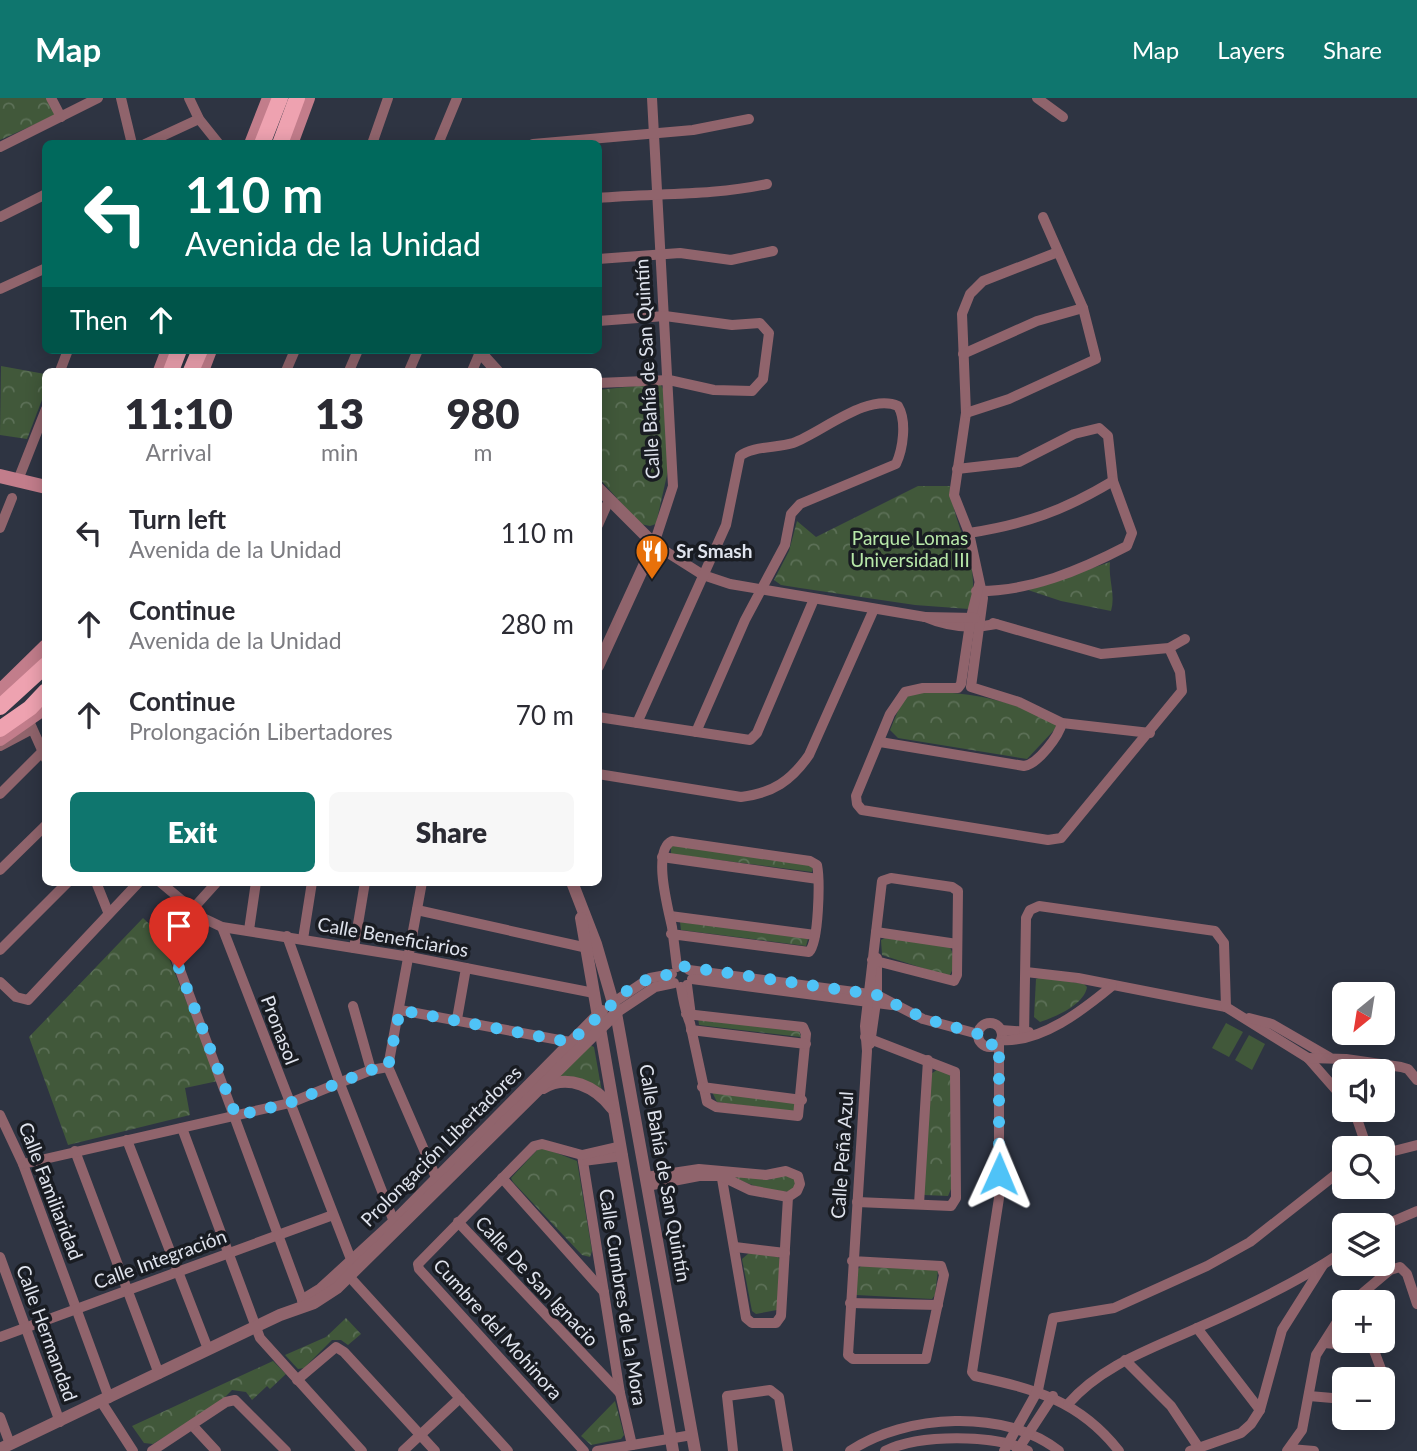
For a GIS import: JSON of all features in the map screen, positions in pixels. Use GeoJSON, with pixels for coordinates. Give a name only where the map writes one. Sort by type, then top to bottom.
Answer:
{"type":"FeatureCollection","features":[{"type":"Feature","properties":{"kind":"highway"},"geometry":{"type":"LineString","coordinates":[[264,140],[280,98]]}},
{"type":"Feature","properties":{"kind":"highway"},"geometry":{"type":"LineString","coordinates":[[281,140],[297,98]]}},
{"type":"Feature","properties":{"kind":"highway"},"geometry":{"type":"LineString","coordinates":[[0,708],[42,669]]}},
{"type":"Feature","properties":{"kind":"highway"},"geometry":{"type":"LineString","coordinates":[[0,729],[30,708],[42,695]]}},
{"type":"Feature","properties":{"kind":"main road"},"geometry":{"type":"LineString","coordinates":[[253,140],[269,98]]}},
{"type":"Feature","properties":{"kind":"main road"},"geometry":{"type":"LineString","coordinates":[[293,140],[309,98]]}},
{"type":"Feature","properties":{"kind":"main road"},"geometry":{"type":"LineString","coordinates":[[0,476],[42,486]]}},
{"type":"Feature","properties":{"kind":"main road"},"geometry":{"type":"LineString","coordinates":[[0,691],[42,650]]}},
{"type":"Feature","properties":{"kind":"main road"},"geometry":{"type":"LineString","coordinates":[[0,739],[30,725],[42,712]]}},
{"type":"Feature","properties":{"kind":"street"},"geometry":{"type":"LineString","coordinates":[[51,98],[61,117]]}},
{"type":"Feature","properties":{"kind":"street"},"geometry":{"type":"LineString","coordinates":[[0,148],[98,98]]}},
{"type":"Feature","properties":{"kind":"street"},"geometry":{"type":"LineString","coordinates":[[121,98],[131,140]]}},
{"type":"Feature","properties":{"kind":"street"},"geometry":{"type":"LineString","coordinates":[[189,98],[199,119],[216,140]]}},
{"type":"Feature","properties":{"kind":"street"},"geometry":{"type":"LineString","coordinates":[[373,140],[388,98]]}},
{"type":"Feature","properties":{"kind":"street"},"geometry":{"type":"LineString","coordinates":[[440,140],[457,98]]}},
{"type":"Feature","properties":{"kind":"street","name":"Calle Bahía de San Quintín"},"geometry":{"type":"LineString","coordinates":[[602,656],[654,544],[673,486],[652,98]]}},
{"type":"Feature","properties":{"kind":"street"},"geometry":{"type":"LineString","coordinates":[[1037,98],[1053,102],[1063,117]]}},
{"type":"Feature","properties":{"kind":"street"},"geometry":{"type":"LineString","coordinates":[[154,140],[199,119]]}},
{"type":"Feature","properties":{"kind":"street"},"geometry":{"type":"LineString","coordinates":[[574,140],[704,128],[749,119]]}},
{"type":"Feature","properties":{"kind":"street"},"geometry":{"type":"LineString","coordinates":[[602,198],[658,192],[706,194],[767,184]]}},
{"type":"Feature","properties":{"kind":"street"},"geometry":{"type":"LineString","coordinates":[[0,217],[42,196]]}},
{"type":"Feature","properties":{"kind":"street"},"geometry":{"type":"LineString","coordinates":[[966,413],[1009,399],[1094,361],[1095,346],[1083,308],[1043,217]]}},
{"type":"Feature","properties":{"kind":"street"},"geometry":{"type":"LineString","coordinates":[[602,259],[660,253],[721,261],[773,251]]}},
{"type":"Feature","properties":{"kind":"street"},"geometry":{"type":"LineString","coordinates":[[1058,252],[993,276],[976,287],[962,314],[966,413],[954,495],[969,533],[979,589],[971,687],[1019,702],[1062,723],[1150,733]]}},
{"type":"Feature","properties":{"kind":"street"},"geometry":{"type":"LineString","coordinates":[[0,289],[42,270]]}},
{"type":"Feature","properties":{"kind":"street"},"geometry":{"type":"LineString","coordinates":[[963,354],[1023,326],[1083,308]]}},
{"type":"Feature","properties":{"kind":"street"},"geometry":{"type":"LineString","coordinates":[[602,321],[664,316],[732,325],[764,324],[769,334],[763,379],[756,389],[714,390],[669,380],[602,383]]}},
{"type":"Feature","properties":{"kind":"street"},"geometry":{"type":"LineString","coordinates":[[482,354],[494,368]]}},
{"type":"Feature","properties":{"kind":"street"},"geometry":{"type":"LineString","coordinates":[[637,723],[726,525],[742,454],[792,443],[845,415],[882,403],[893,404],[901,412],[900,450],[895,464],[796,506],[790,514],[785,545],[761,589],[696,732]]}},
{"type":"Feature","properties":{"kind":"street"},"geometry":{"type":"LineString","coordinates":[[18,480],[42,419]]}},
{"type":"Feature","properties":{"kind":"street"},"geometry":{"type":"LineString","coordinates":[[957,469],[1019,462],[1082,431],[1094,427],[1103,430],[1108,436],[1113,481],[1132,533],[1127,547],[1055,577],[1004,590],[979,589]]}},
{"type":"Feature","properties":{"kind":"street"},"geometry":{"type":"LineString","coordinates":[[969,533],[1051,515],[1113,481]]}},
{"type":"Feature","properties":{"kind":"street"},"geometry":{"type":"LineString","coordinates":[[602,493],[654,544],[703,575],[814,599],[925,617],[996,624],[1101,653],[1169,648],[1185,639]]}},
{"type":"Feature","properties":{"kind":"street"},"geometry":{"type":"LineString","coordinates":[[0,528],[12,498]]}},
{"type":"Feature","properties":{"kind":"street"},"geometry":{"type":"LineString","coordinates":[[602,515],[608,500]]}},
{"type":"Feature","properties":{"kind":"street"},"geometry":{"type":"LineString","coordinates":[[602,718],[746,740],[753,737],[814,599]]}},
{"type":"Feature","properties":{"kind":"street"},"geometry":{"type":"LineString","coordinates":[[602,775],[741,797],[760,794],[784,784],[796,774],[809,755],[874,609]]}},
{"type":"Feature","properties":{"kind":"street"},"geometry":{"type":"LineString","coordinates":[[975,623],[958,688],[923,688],[905,692],[895,705],[856,796],[862,810],[1057,840],[1067,833],[1182,691],[1180,672],[1169,648]]}},
{"type":"Feature","properties":{"kind":"street"},"geometry":{"type":"LineString","coordinates":[[880,742],[1024,766],[1033,764],[1057,734],[1062,723]]}},
{"type":"Feature","properties":{"kind":"street"},"geometry":{"type":"LineString","coordinates":[[0,746],[30,725],[42,747]]}},
{"type":"Feature","properties":{"kind":"street"},"geometry":{"type":"LineString","coordinates":[[0,794],[42,750]]}},
{"type":"Feature","properties":{"kind":"street"},"geometry":{"type":"LineString","coordinates":[[0,870],[42,829]]}},
{"type":"Feature","properties":{"kind":"street"},"geometry":{"type":"LineString","coordinates":[[673,931],[803,952],[811,950],[815,935],[818,868],[813,862],[686,843],[669,842],[663,848],[662,857],[670,916],[702,1087],[706,1102],[713,1106],[794,1118],[801,1112],[806,1031],[797,1025],[690,1020]]}},
{"type":"Feature","properties":{"kind":"street"},"geometry":{"type":"LineString","coordinates":[[662,857],[818,879]]}},
{"type":"Feature","properties":{"kind":"street","name":"Calle Peña Azul"},"geometry":{"type":"LineString","coordinates":[[852,1261],[937,1264],[944,1272],[926,1359],[853,1359],[847,1353],[852,1261],[876,932],[884,879],[955,888],[960,894],[957,944]]}},
{"type":"Feature","properties":{"kind":"street"},"geometry":{"type":"LineString","coordinates":[[0,950],[64,886]]}},
{"type":"Feature","properties":{"kind":"street"},"geometry":{"type":"LineString","coordinates":[[98,886],[108,912]]}},
{"type":"Feature","properties":{"kind":"street"},"geometry":{"type":"LineString","coordinates":[[0,982],[16,997],[28,1000],[135,886]]}},
{"type":"Feature","properties":{"kind":"street","name":"Calle Beneficiarios"},"geometry":{"type":"LineString","coordinates":[[164,886],[190,909],[222,927],[410,957],[594,993]]}},
{"type":"Feature","properties":{"kind":"street"},"geometry":{"type":"LineString","coordinates":[[213,886],[171,933],[170,943],[304,1303]]}},
{"type":"Feature","properties":{"kind":"street"},"geometry":{"type":"LineString","coordinates":[[249,930],[255,886]]}},
{"type":"Feature","properties":{"kind":"street"},"geometry":{"type":"LineString","coordinates":[[303,939],[311,886]]}},
{"type":"Feature","properties":{"kind":"street"},"geometry":{"type":"LineString","coordinates":[[354,948],[364,886]]}},
{"type":"Feature","properties":{"kind":"street"},"geometry":{"type":"LineString","coordinates":[[421,886],[388,1067],[439,1184]]}},
{"type":"Feature","properties":{"kind":"street","name":"Calle Bahía de San Quintín"},"geometry":{"type":"LineString","coordinates":[[573,886],[596,944],[615,1007],[695,1451]]}},
{"type":"Feature","properties":{"kind":"street"},"geometry":{"type":"LineString","coordinates":[[1027,1034],[1026,918],[1030,910],[1039,906],[1215,931],[1221,936],[1226,1007]]}},
{"type":"Feature","properties":{"kind":"street","name":"Calle Bahía de San Quintín"},"geometry":{"type":"LineString","coordinates":[[580,907],[583,947],[594,993],[672,1445]]}},
{"type":"Feature","properties":{"kind":"street"},"geometry":{"type":"LineString","coordinates":[[417,910],[583,947]]}},
{"type":"Feature","properties":{"kind":"street"},"geometry":{"type":"LineString","coordinates":[[670,916],[815,935]]}},
{"type":"Feature","properties":{"kind":"street","name":"Pronasol"},"geometry":{"type":"LineString","coordinates":[[222,927],[333,1215],[348,1269]]}},
{"type":"Feature","properties":{"kind":"street"},"geometry":{"type":"LineString","coordinates":[[875,957],[952,981],[957,975],[957,944],[876,932]]}},
{"type":"Feature","properties":{"kind":"street"},"geometry":{"type":"LineString","coordinates":[[287,936],[340,1084],[396,1226]]}},
{"type":"Feature","properties":{"kind":"street"},"geometry":{"type":"LineString","coordinates":[[457,1019],[466,968]]}},
{"type":"Feature","properties":{"kind":"street"},"geometry":{"type":"LineString","coordinates":[[1026,972],[1226,1007],[1308,1058],[1332,1085]]}},
{"type":"Feature","properties":{"kind":"street"},"geometry":{"type":"LineString","coordinates":[[615,1007],[682,976],[872,1000],[978,1034],[985,1046],[1000,1038],[1027,1034],[1074,1014],[1112,986]]}},
{"type":"Feature","properties":{"kind":"street"},"geometry":{"type":"LineString","coordinates":[[353,1006],[371,1070]]}},
{"type":"Feature","properties":{"kind":"street","name":"Prolongación Libertadores"},"geometry":{"type":"LineString","coordinates":[[4,1448],[304,1303],[348,1269],[396,1226],[615,1007]]}},
{"type":"Feature","properties":{"kind":"street"},"geometry":{"type":"LineString","coordinates":[[400,1010],[570,1042]]}},
{"type":"Feature","properties":{"kind":"street"},"geometry":{"type":"LineString","coordinates":[[1245,1017],[1272,1024],[1329,1057]]}},
{"type":"Feature","properties":{"kind":"street"},"geometry":{"type":"LineString","coordinates":[[690,1020],[806,1044]]}},
{"type":"Feature","properties":{"kind":"street","name":"Prolongación Libertadores"},"geometry":{"type":"LineString","coordinates":[[529,1091],[570,1042],[599,1021]]}},
{"type":"Feature","properties":{"kind":"street"},"geometry":{"type":"LineString","coordinates":[[978,1034],[981,1027],[988,1023],[996,1024],[1000,1038],[999,1198],[972,1372],[975,1376],[1038,1390],[1068,1404],[1119,1451]]}},
{"type":"Feature","properties":{"kind":"street"},"geometry":{"type":"LineString","coordinates":[[857,1202],[951,1206],[956,1198],[956,1074],[951,1068],[868,1038]]}},
{"type":"Feature","properties":{"kind":"street"},"geometry":{"type":"LineString","coordinates":[[1308,1058],[1346,1059]]}},
{"type":"Feature","properties":{"kind":"street"},"geometry":{"type":"LineString","coordinates":[[919,1205],[928,1060]]}},
{"type":"Feature","properties":{"kind":"street"},"geometry":{"type":"LineString","coordinates":[[1395,1066],[1408,1069],[1417,1080]]}},
{"type":"Feature","properties":{"kind":"street"},"geometry":{"type":"LineString","coordinates":[[23,1164],[289,1103],[371,1070],[388,1067]]}},
{"type":"Feature","properties":{"kind":"street"},"geometry":{"type":"LineString","coordinates":[[529,1091],[547,1085],[576,1082],[598,1094],[614,1111]]}},
{"type":"Feature","properties":{"kind":"street"},"geometry":{"type":"LineString","coordinates":[[702,1087],[802,1100]]}},
{"type":"Feature","properties":{"kind":"street","name":"Calle Familiaridad"},"geometry":{"type":"LineString","coordinates":[[1,1115],[23,1164],[76,1310],[105,1400],[132,1451]]}},
{"type":"Feature","properties":{"kind":"street"},"geometry":{"type":"LineString","coordinates":[[182,1128],[265,1345],[362,1451]]}},
{"type":"Feature","properties":{"kind":"street"},"geometry":{"type":"LineString","coordinates":[[127,1140],[208,1349]]}},
{"type":"Feature","properties":{"kind":"street","name":"Cumbre del Mohinora"},"geometry":{"type":"LineString","coordinates":[[584,1451],[419,1269],[420,1260],[539,1144],[582,1158],[622,1151]]}},
{"type":"Feature","properties":{"kind":"street"},"geometry":{"type":"LineString","coordinates":[[1395,1151],[1417,1145]]}},
{"type":"Feature","properties":{"kind":"street"},"geometry":{"type":"LineString","coordinates":[[75,1151],[159,1374]]}},
{"type":"Feature","properties":{"kind":"street","name":"Calle Cumbres de La Mora"},"geometry":{"type":"LineString","coordinates":[[582,1158],[620,1394],[632,1445]]}},
{"type":"Feature","properties":{"kind":"street"},"geometry":{"type":"LineString","coordinates":[[646,1181],[721,1173],[766,1175],[791,1172],[798,1176],[800,1184],[797,1191],[788,1197],[750,1190],[721,1173]]}},
{"type":"Feature","properties":{"kind":"street"},"geometry":{"type":"LineString","coordinates":[[721,1173],[746,1318],[755,1324],[776,1323],[781,1317],[788,1197]]}},
{"type":"Feature","properties":{"kind":"street"},"geometry":{"type":"LineString","coordinates":[[502,1178],[604,1292]]}},
{"type":"Feature","properties":{"kind":"street"},"geometry":{"type":"LineString","coordinates":[[885,1451],[979,1438],[1021,1449],[1023,1430],[1038,1390],[1053,1318],[1114,1308],[1207,1266],[1251,1242],[1332,1178]]}},
{"type":"Feature","properties":{"kind":"street"},"geometry":{"type":"LineString","coordinates":[[1395,1220],[1417,1211]]}},
{"type":"Feature","properties":{"kind":"street","name":"Calle Integración"},"geometry":{"type":"LineString","coordinates":[[0,1337],[333,1215]]}},
{"type":"Feature","properties":{"kind":"street","name":"Calle De San Ignacio"},"geometry":{"type":"LineString","coordinates":[[458,1222],[620,1394]]}},
{"type":"Feature","properties":{"kind":"street"},"geometry":{"type":"LineString","coordinates":[[735,1247],[785,1253]]}},
{"type":"Feature","properties":{"kind":"street","name":"Calle Hermandad"},"geometry":{"type":"LineString","coordinates":[[0,1257],[60,1422]]}},
{"type":"Feature","properties":{"kind":"street"},"geometry":{"type":"LineString","coordinates":[[1068,1404],[1091,1382],[1125,1360],[1275,1292],[1332,1259]]}},
{"type":"Feature","properties":{"kind":"street"},"geometry":{"type":"LineString","coordinates":[[1125,1360],[1171,1406],[1194,1449],[1241,1433],[1259,1410],[1282,1330],[1324,1265]]}},
{"type":"Feature","properties":{"kind":"street"},"geometry":{"type":"LineString","coordinates":[[1367,1290],[1390,1270],[1400,1267],[1407,1274],[1417,1304]]}},
{"type":"Feature","properties":{"kind":"street"},"geometry":{"type":"LineString","coordinates":[[348,1269],[508,1451]]}},
{"type":"Feature","properties":{"kind":"street"},"geometry":{"type":"LineString","coordinates":[[850,1303],[939,1305]]}},
{"type":"Feature","properties":{"kind":"street"},"geometry":{"type":"LineString","coordinates":[[1197,1328],[1259,1410]]}},
{"type":"Feature","properties":{"kind":"street"},"geometry":{"type":"LineString","coordinates":[[1288,1450],[1302,1430],[1316,1354],[1332,1330]]}},
{"type":"Feature","properties":{"kind":"street"},"geometry":{"type":"LineString","coordinates":[[1324,1343],[1332,1343]]}},
{"type":"Feature","properties":{"kind":"street"},"geometry":{"type":"LineString","coordinates":[[297,1380],[336,1347],[435,1451]]}},
{"type":"Feature","properties":{"kind":"street"},"geometry":{"type":"LineString","coordinates":[[733,1451],[727,1396],[770,1390],[779,1397],[788,1451]]}},
{"type":"Feature","properties":{"kind":"street"},"geometry":{"type":"LineString","coordinates":[[1006,1446],[1053,1396]]}},
{"type":"Feature","properties":{"kind":"street"},"geometry":{"type":"LineString","coordinates":[[1309,1396],[1332,1398]]}},
{"type":"Feature","properties":{"kind":"street"},"geometry":{"type":"LineString","coordinates":[[403,1451],[460,1398]]}},
{"type":"Feature","properties":{"kind":"street"},"geometry":{"type":"LineString","coordinates":[[152,1451],[226,1402],[234,1400],[286,1451]]}},
{"type":"Feature","properties":{"kind":"street"},"geometry":{"type":"LineString","coordinates":[[0,1417],[4,1448]]}},
{"type":"Feature","properties":{"kind":"street"},"geometry":{"type":"LineString","coordinates":[[850,1451],[874,1436],[936,1424],[971,1421],[1023,1430],[1059,1451]]}},
{"type":"Feature","properties":{"kind":"street"},"geometry":{"type":"LineString","coordinates":[[192,1425],[216,1451]]}},
{"type":"Feature","properties":{"kind":"street"},"geometry":{"type":"LineString","coordinates":[[597,1451],[632,1445],[672,1445],[692,1435]]}},
{"type":"Feature","properties":{"kind":"street"},"geometry":{"type":"LineString","coordinates":[[1288,1450],[1314,1451]]}},
{"type":"Feature","properties":{"kind":"green space"},"geometry":{"type":"Polygon","coordinates":[[[0,98],[50,98],[58,114],[0,140],[0,98]]]}},
{"type":"Feature","properties":{"kind":"green space"},"geometry":{"type":"Polygon","coordinates":[[[1,366],[42,373],[42,400],[27,439],[0,435],[1,366]]]}},
{"type":"Feature","properties":{"kind":"green space"},"geometry":{"type":"Polygon","coordinates":[[[654,384],[661,385],[664,391],[669,466],[656,524],[640,524],[602,481],[602,390],[654,384]]]}},
{"type":"Feature","properties":{"kind":"green space","name":"Parque Lomas Universidad III"},"geometry":{"type":"Polygon","coordinates":[[[918,486],[950,486],[973,577],[969,609],[915,605],[800,588],[781,585],[774,580],[789,551],[797,521],[816,537],[918,486]]]}},
{"type":"Feature","properties":{"kind":"green space"},"geometry":{"type":"Polygon","coordinates":[[[1110,562],[1113,599],[1111,611],[1061,601],[1028,590],[1110,562]]]}},
{"type":"Feature","properties":{"kind":"green space"},"geometry":{"type":"Polygon","coordinates":[[[912,691],[951,693],[1001,701],[1055,720],[1056,728],[1027,759],[898,738],[890,730],[905,694],[912,691]]]}},
{"type":"Feature","properties":{"kind":"green space"},"geometry":{"type":"Polygon","coordinates":[[[671,845],[813,864],[812,872],[671,854],[671,845]]]}},
{"type":"Feature","properties":{"kind":"green space"},"geometry":{"type":"Polygon","coordinates":[[[143,918],[159,933],[218,1081],[185,1088],[190,1115],[68,1145],[29,1037],[143,918]]]}},
{"type":"Feature","properties":{"kind":"green space"},"geometry":{"type":"Polygon","coordinates":[[[680,922],[808,939],[806,946],[681,930],[680,922]]]}},
{"type":"Feature","properties":{"kind":"green space"},"geometry":{"type":"Polygon","coordinates":[[[885,938],[949,946],[954,960],[950,975],[882,955],[881,940],[885,938]]]}},
{"type":"Feature","properties":{"kind":"green space"},"geometry":{"type":"Polygon","coordinates":[[[1041,977],[1084,984],[1087,987],[1075,1005],[1040,1022],[1034,1017],[1036,979],[1041,977]]]}},
{"type":"Feature","properties":{"kind":"green space"},"geometry":{"type":"Polygon","coordinates":[[[698,1017],[799,1029],[801,1037],[699,1025],[698,1017]]]}},
{"type":"Feature","properties":{"kind":"green space"},"geometry":{"type":"Polygon","coordinates":[[[1226,1023],[1243,1032],[1229,1057],[1212,1048],[1226,1023]]]}},
{"type":"Feature","properties":{"kind":"green space"},"geometry":{"type":"Polygon","coordinates":[[[1249,1035],[1265,1044],[1252,1070],[1235,1060],[1249,1035]]]}},
{"type":"Feature","properties":{"kind":"green space"},"geometry":{"type":"Polygon","coordinates":[[[590,1045],[594,1047],[602,1092],[554,1079],[590,1045]]]}},
{"type":"Feature","properties":{"kind":"green space"},"geometry":{"type":"Polygon","coordinates":[[[938,1069],[952,1076],[951,1189],[948,1196],[924,1195],[931,1074],[938,1069]]]}},
{"type":"Feature","properties":{"kind":"green space"},"geometry":{"type":"Polygon","coordinates":[[[712,1092],[792,1102],[795,1104],[794,1112],[717,1102],[712,1092]]]}},
{"type":"Feature","properties":{"kind":"green space"},"geometry":{"type":"Polygon","coordinates":[[[544,1148],[577,1161],[592,1251],[590,1257],[582,1255],[511,1178],[538,1149],[544,1148]]]}},
{"type":"Feature","properties":{"kind":"green space"},"geometry":{"type":"Polygon","coordinates":[[[784,1174],[797,1179],[792,1192],[752,1185],[730,1175],[769,1180],[784,1174]]]}},
{"type":"Feature","properties":{"kind":"green space"},"geometry":{"type":"Polygon","coordinates":[[[749,1253],[778,1257],[781,1260],[777,1310],[756,1314],[752,1311],[742,1259],[749,1253]]]}},
{"type":"Feature","properties":{"kind":"green space"},"geometry":{"type":"Polygon","coordinates":[[[862,1265],[938,1270],[935,1295],[932,1299],[856,1295],[857,1270],[862,1265]]]}},
{"type":"Feature","properties":{"kind":"green space"},"geometry":{"type":"Polygon","coordinates":[[[346,1318],[361,1334],[348,1345],[341,1340],[332,1340],[304,1368],[298,1369],[285,1355],[326,1337],[346,1318]]]}},
{"type":"Feature","properties":{"kind":"green space"},"geometry":{"type":"Polygon","coordinates":[[[273,1361],[286,1374],[270,1389],[267,1386],[252,1400],[246,1392],[232,1390],[221,1401],[153,1444],[144,1443],[132,1426],[273,1361]]]}},
{"type":"Feature","properties":{"kind":"green space"},"geometry":{"type":"Polygon","coordinates":[[[615,1401],[624,1435],[621,1439],[591,1445],[581,1436],[615,1401]]]}},
{"type":"Feature","properties":{"kind":"place","name":"Sr Smash"},"geometry":{"type":"Point","coordinates":[652,581]}},
{"type":"Feature","properties":{"kind":"route"},"geometry":{"type":"LineString","coordinates":[[179,968],[236,1116],[289,1103],[371,1070],[388,1067],[400,1010],[570,1042],[598,1014],[629,989],[650,978],[672,974],[681,966],[690,970],[877,995],[923,1018],[978,1034],[985,1046],[999,1043],[999,1174]]}}]}
